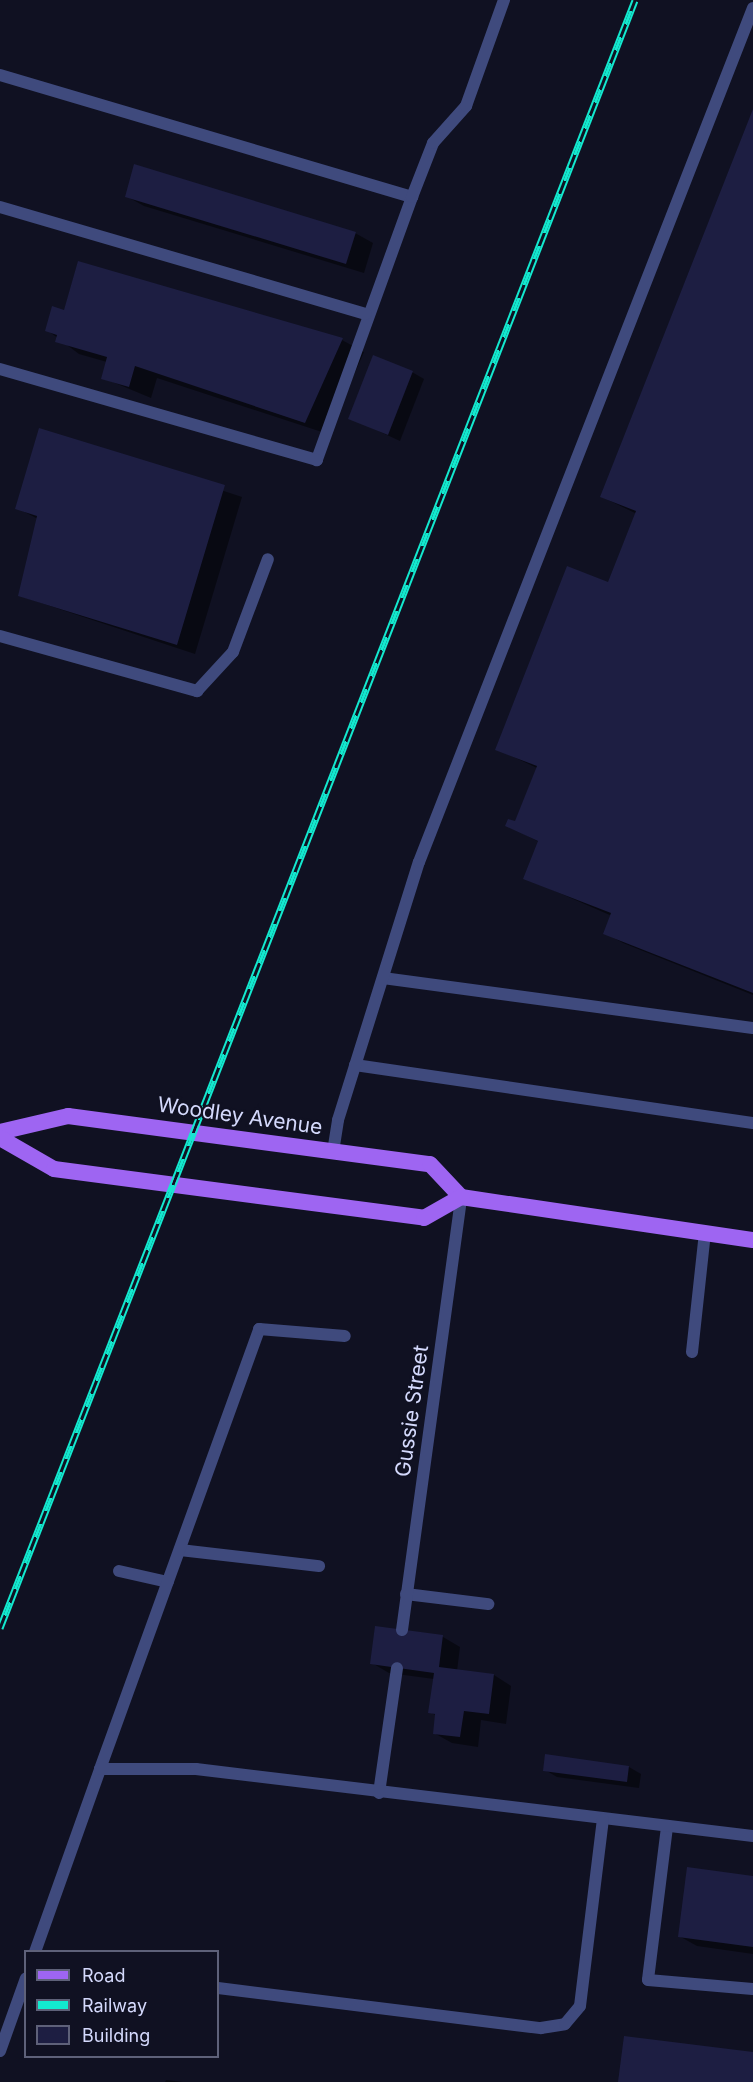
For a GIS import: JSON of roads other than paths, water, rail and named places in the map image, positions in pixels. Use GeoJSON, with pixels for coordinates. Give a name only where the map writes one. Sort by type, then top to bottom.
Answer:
{"type":"FeatureCollection","features":[{"type":"Feature","properties":{"kind":"main road","name":"Woodley Avenue"},"geometry":{"type":"LineString","coordinates":[[0,1132],[68,1116],[430,1164],[461,1197]]}},
{"type":"Feature","properties":{"kind":"main road"},"geometry":{"type":"LineString","coordinates":[[0,1138],[54,1169],[424,1218],[461,1197],[753,1240]]}},
{"type":"Feature","properties":{"kind":"lane"},"geometry":{"type":"LineString","coordinates":[[0,369],[317,460],[366,314],[433,143],[466,106],[504,0]]}},
{"type":"Feature","properties":{"kind":"lane"},"geometry":{"type":"LineString","coordinates":[[333,1152],[355,1065],[419,862],[753,8]]}},
{"type":"Feature","properties":{"kind":"lane"},"geometry":{"type":"LineString","coordinates":[[0,75],[412,197]]}},
{"type":"Feature","properties":{"kind":"lane"},"geometry":{"type":"LineString","coordinates":[[0,207],[366,314]]}},
{"type":"Feature","properties":{"kind":"lane"},"geometry":{"type":"LineString","coordinates":[[0,636],[197,691],[233,652],[268,559]]}},
{"type":"Feature","properties":{"kind":"lane"},"geometry":{"type":"LineString","coordinates":[[383,978],[753,1028]]}},
{"type":"Feature","properties":{"kind":"lane"},"geometry":{"type":"LineString","coordinates":[[355,1065],[753,1123]]}},
{"type":"Feature","properties":{"kind":"lane","name":"Gussie Street"},"geometry":{"type":"LineString","coordinates":[[402,1630],[461,1197]]}},
{"type":"Feature","properties":{"kind":"lane"},"geometry":{"type":"LineString","coordinates":[[692,1352],[705,1233]]}},
{"type":"Feature","properties":{"kind":"lane"},"geometry":{"type":"LineString","coordinates":[[36,1950],[259,1329],[345,1336]]}},
{"type":"Feature","properties":{"kind":"lane"},"geometry":{"type":"LineString","coordinates":[[180,1550],[319,1566]]}},
{"type":"Feature","properties":{"kind":"lane"},"geometry":{"type":"LineString","coordinates":[[118,1571],[168,1582]]}},
{"type":"Feature","properties":{"kind":"lane"},"geometry":{"type":"LineString","coordinates":[[406,1594],[488,1604]]}},
{"type":"Feature","properties":{"kind":"lane"},"geometry":{"type":"LineString","coordinates":[[379,1793],[397,1668]]}},
{"type":"Feature","properties":{"kind":"lane"},"geometry":{"type":"LineString","coordinates":[[100,1769],[196,1769],[379,1793],[753,1836]]}},
{"type":"Feature","properties":{"kind":"lane"},"geometry":{"type":"LineString","coordinates":[[219,1988],[541,2028],[565,2024],[580,2006],[603,1819]]}},
{"type":"Feature","properties":{"kind":"lane"},"geometry":{"type":"LineString","coordinates":[[667,1827],[648,1980],[753,1989]]}},
{"type":"Feature","properties":{"kind":"lane"},"geometry":{"type":"LineString","coordinates":[[0,2051],[24,1984]]}},
{"type":"Feature","properties":{"kind":"railway"},"geometry":{"type":"LineString","coordinates":[[0,1628],[635,0]]}}]}
